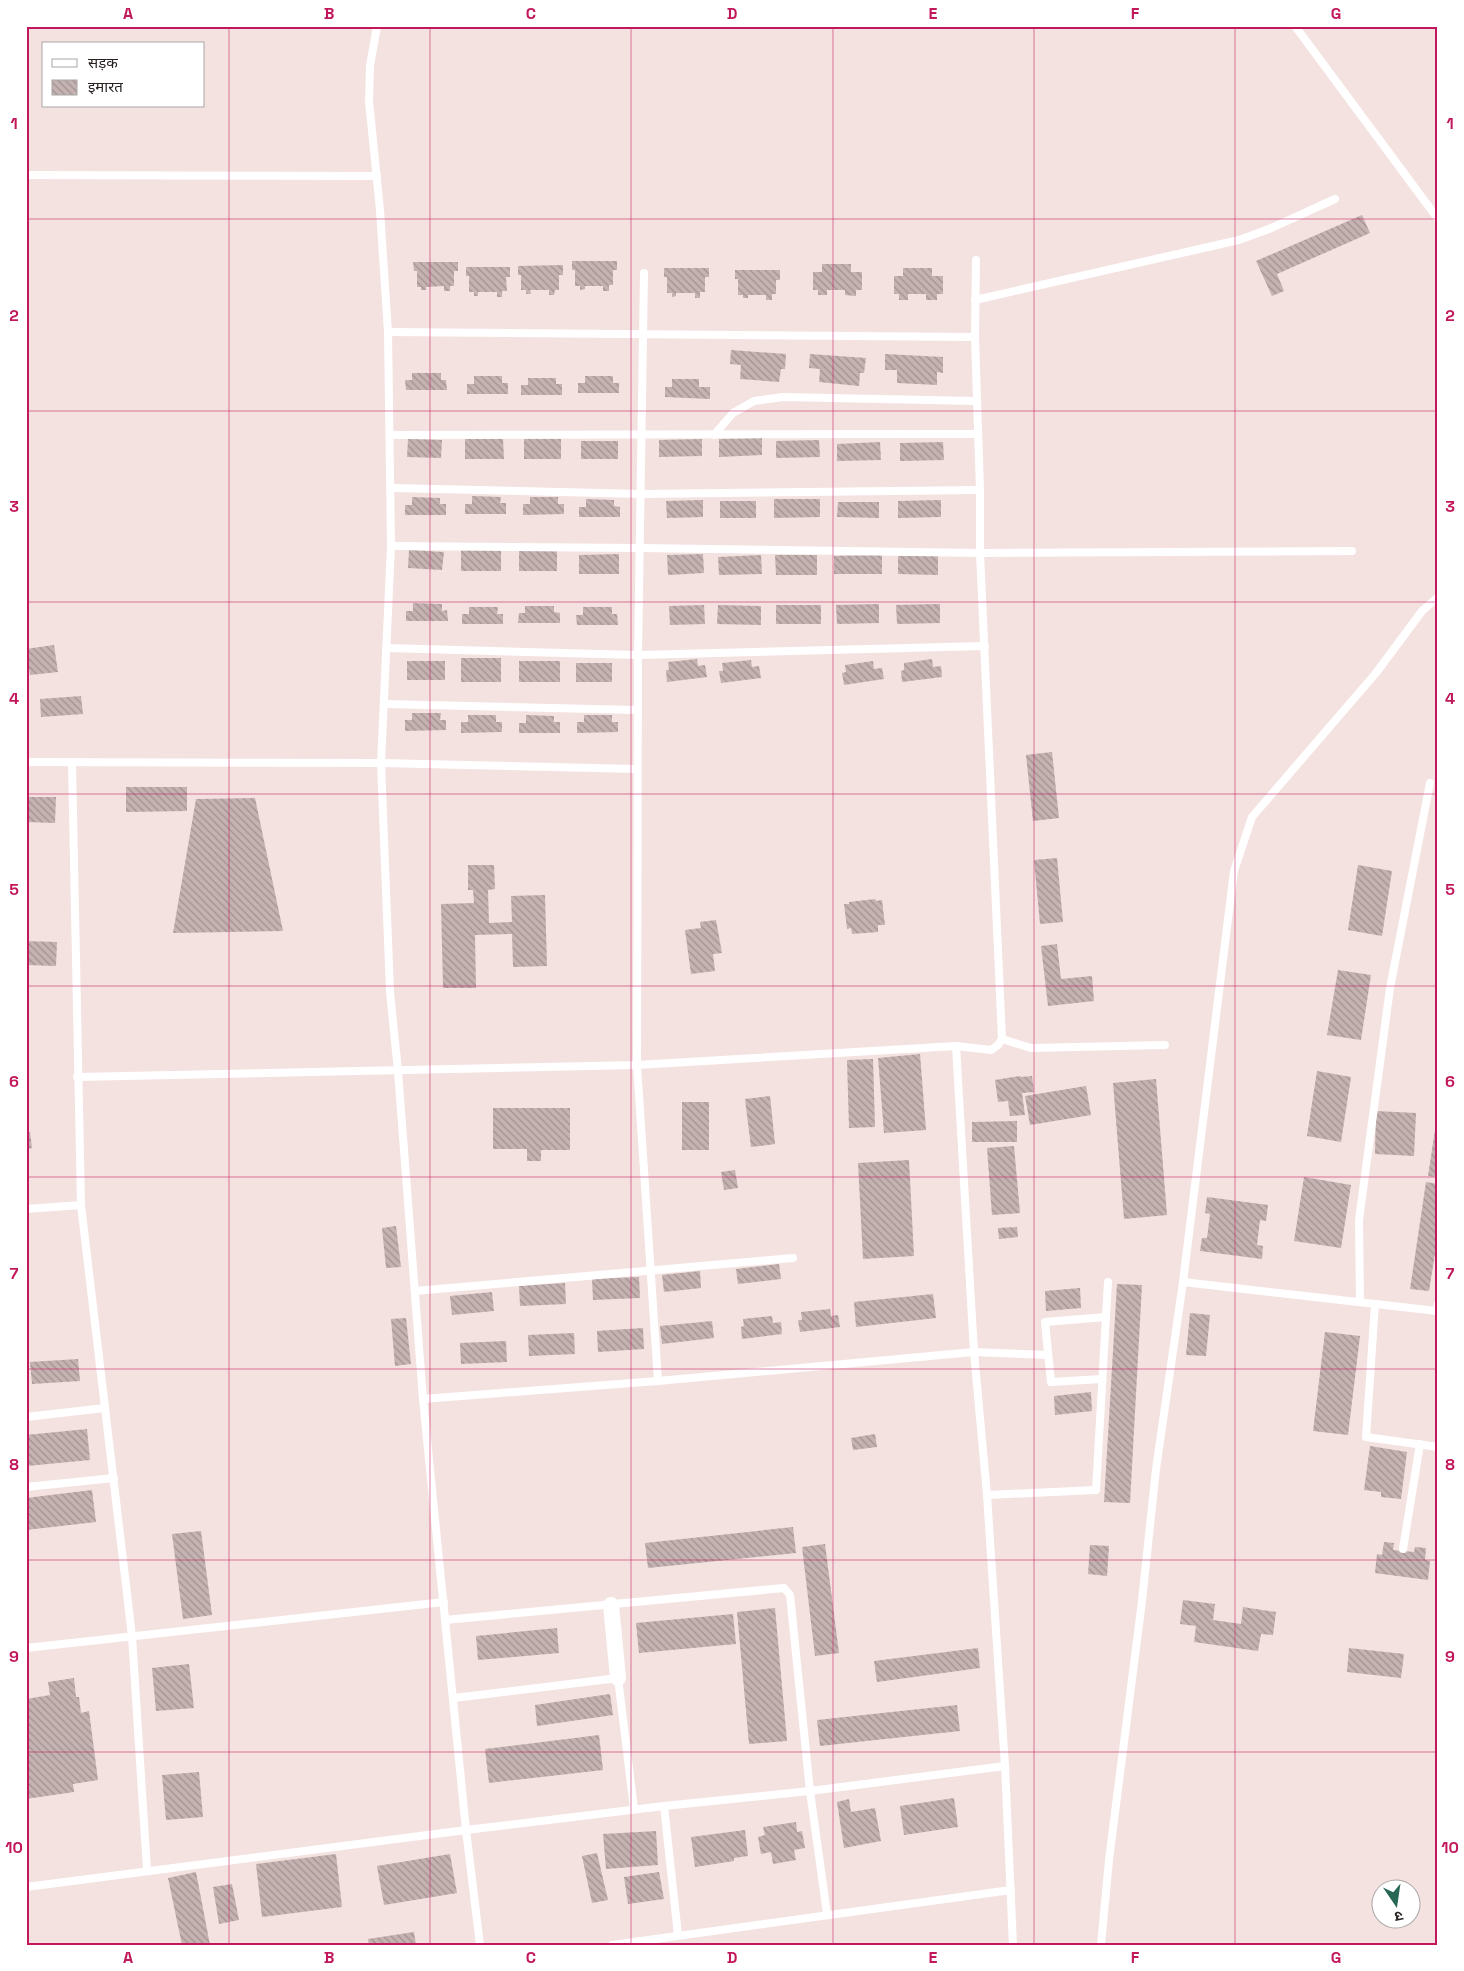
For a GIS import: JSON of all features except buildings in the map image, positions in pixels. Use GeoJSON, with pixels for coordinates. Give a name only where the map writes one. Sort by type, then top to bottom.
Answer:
{"type":"FeatureCollection","features":[{"type":"Feature","properties":{"kind":"street"},"geometry":{"type":"LineString","coordinates":[[611,1605],[618,1678]]}},
{"type":"Feature","properties":{"kind":"lane"},"geometry":{"type":"LineString","coordinates":[[377,26],[370,66],[369,101],[377,176],[388,332],[391,546],[381,763],[390,992],[398,1070],[423,1399],[466,1830],[480,1945]]}},
{"type":"Feature","properties":{"kind":"lane"},"geometry":{"type":"LineString","coordinates":[[1295,26],[1438,218]]}},
{"type":"Feature","properties":{"kind":"lane"},"geometry":{"type":"LineString","coordinates":[[26,175],[377,176]]}},
{"type":"Feature","properties":{"kind":"lane"},"geometry":{"type":"LineString","coordinates":[[975,300],[1239,240],[1270,229],[1336,199]]}},
{"type":"Feature","properties":{"kind":"lane"},"geometry":{"type":"LineString","coordinates":[[77,1077],[637,1065],[956,1046],[991,1050],[998,1045],[1002,1039],[980,553],[975,336],[976,260]]}},
{"type":"Feature","properties":{"kind":"lane"},"geometry":{"type":"LineString","coordinates":[[644,273],[638,655],[637,1065],[658,1381]]}},
{"type":"Feature","properties":{"kind":"lane"},"geometry":{"type":"LineString","coordinates":[[388,332],[975,336]]}},
{"type":"Feature","properties":{"kind":"lane"},"geometry":{"type":"LineString","coordinates":[[714,435],[734,413],[754,401],[783,396],[976,401]]}},
{"type":"Feature","properties":{"kind":"lane"},"geometry":{"type":"LineString","coordinates":[[390,435],[977,434]]}},
{"type":"Feature","properties":{"kind":"lane"},"geometry":{"type":"LineString","coordinates":[[390,488],[641,494],[980,490]]}},
{"type":"Feature","properties":{"kind":"lane"},"geometry":{"type":"LineString","coordinates":[[391,546],[980,553],[1352,551]]}},
{"type":"Feature","properties":{"kind":"lane"},"geometry":{"type":"LineString","coordinates":[[1101,1945],[1109,1860],[1142,1602],[1156,1469],[1183,1282],[1234,870],[1252,817],[1376,673],[1422,611],[1438,597]]}},
{"type":"Feature","properties":{"kind":"lane"},"geometry":{"type":"LineString","coordinates":[[386,648],[638,655],[985,646]]}},
{"type":"Feature","properties":{"kind":"lane"},"geometry":{"type":"LineString","coordinates":[[384,704],[638,710]]}},
{"type":"Feature","properties":{"kind":"lane"},"geometry":{"type":"LineString","coordinates":[[26,762],[381,763],[637,769]]}},
{"type":"Feature","properties":{"kind":"lane"},"geometry":{"type":"LineString","coordinates":[[72,762],[81,1205],[132,1636],[147,1870]]}},
{"type":"Feature","properties":{"kind":"lane"},"geometry":{"type":"LineString","coordinates":[[1360,1302],[1359,1220],[1390,988],[1430,783]]}},
{"type":"Feature","properties":{"kind":"lane"},"geometry":{"type":"LineString","coordinates":[[1002,1039],[1031,1048],[1165,1045]]}},
{"type":"Feature","properties":{"kind":"lane"},"geometry":{"type":"LineString","coordinates":[[956,1046],[974,1352],[987,1495],[1005,1766],[1014,1945]]}},
{"type":"Feature","properties":{"kind":"lane"},"geometry":{"type":"LineString","coordinates":[[26,1210],[81,1205]]}},
{"type":"Feature","properties":{"kind":"lane"},"geometry":{"type":"LineString","coordinates":[[415,1291],[650,1272],[793,1258]]}},
{"type":"Feature","properties":{"kind":"lane"},"geometry":{"type":"LineString","coordinates":[[987,1495],[1096,1490],[1108,1282]]}},
{"type":"Feature","properties":{"kind":"lane"},"geometry":{"type":"LineString","coordinates":[[1183,1282],[1375,1304],[1437,1309]]}},
{"type":"Feature","properties":{"kind":"lane"},"geometry":{"type":"LineString","coordinates":[[1375,1304],[1366,1437],[1438,1447]]}},
{"type":"Feature","properties":{"kind":"lane"},"geometry":{"type":"LineString","coordinates":[[1102,1378],[1051,1382],[1045,1322],[1106,1317]]}},
{"type":"Feature","properties":{"kind":"lane"},"geometry":{"type":"LineString","coordinates":[[423,1399],[658,1381],[974,1352],[1048,1354]]}},
{"type":"Feature","properties":{"kind":"lane"},"geometry":{"type":"LineString","coordinates":[[26,1417],[105,1408]]}},
{"type":"Feature","properties":{"kind":"lane"},"geometry":{"type":"LineString","coordinates":[[1403,1549],[1420,1444]]}},
{"type":"Feature","properties":{"kind":"lane"},"geometry":{"type":"LineString","coordinates":[[26,1488],[114,1478]]}},
{"type":"Feature","properties":{"kind":"lane"},"geometry":{"type":"LineString","coordinates":[[445,1620],[784,1588],[790,1595],[810,1791],[827,1914]]}},
{"type":"Feature","properties":{"kind":"lane"},"geometry":{"type":"LineString","coordinates":[[26,1648],[444,1602]]}},
{"type":"Feature","properties":{"kind":"lane"},"geometry":{"type":"LineString","coordinates":[[454,1698],[618,1678],[634,1809]]}},
{"type":"Feature","properties":{"kind":"lane"},"geometry":{"type":"LineString","coordinates":[[26,1887],[634,1809],[810,1791],[1005,1766]]}},
{"type":"Feature","properties":{"kind":"lane"},"geometry":{"type":"LineString","coordinates":[[664,1806],[678,1936]]}},
{"type":"Feature","properties":{"kind":"lane"},"geometry":{"type":"LineString","coordinates":[[612,1945],[1011,1890]]}}]}
